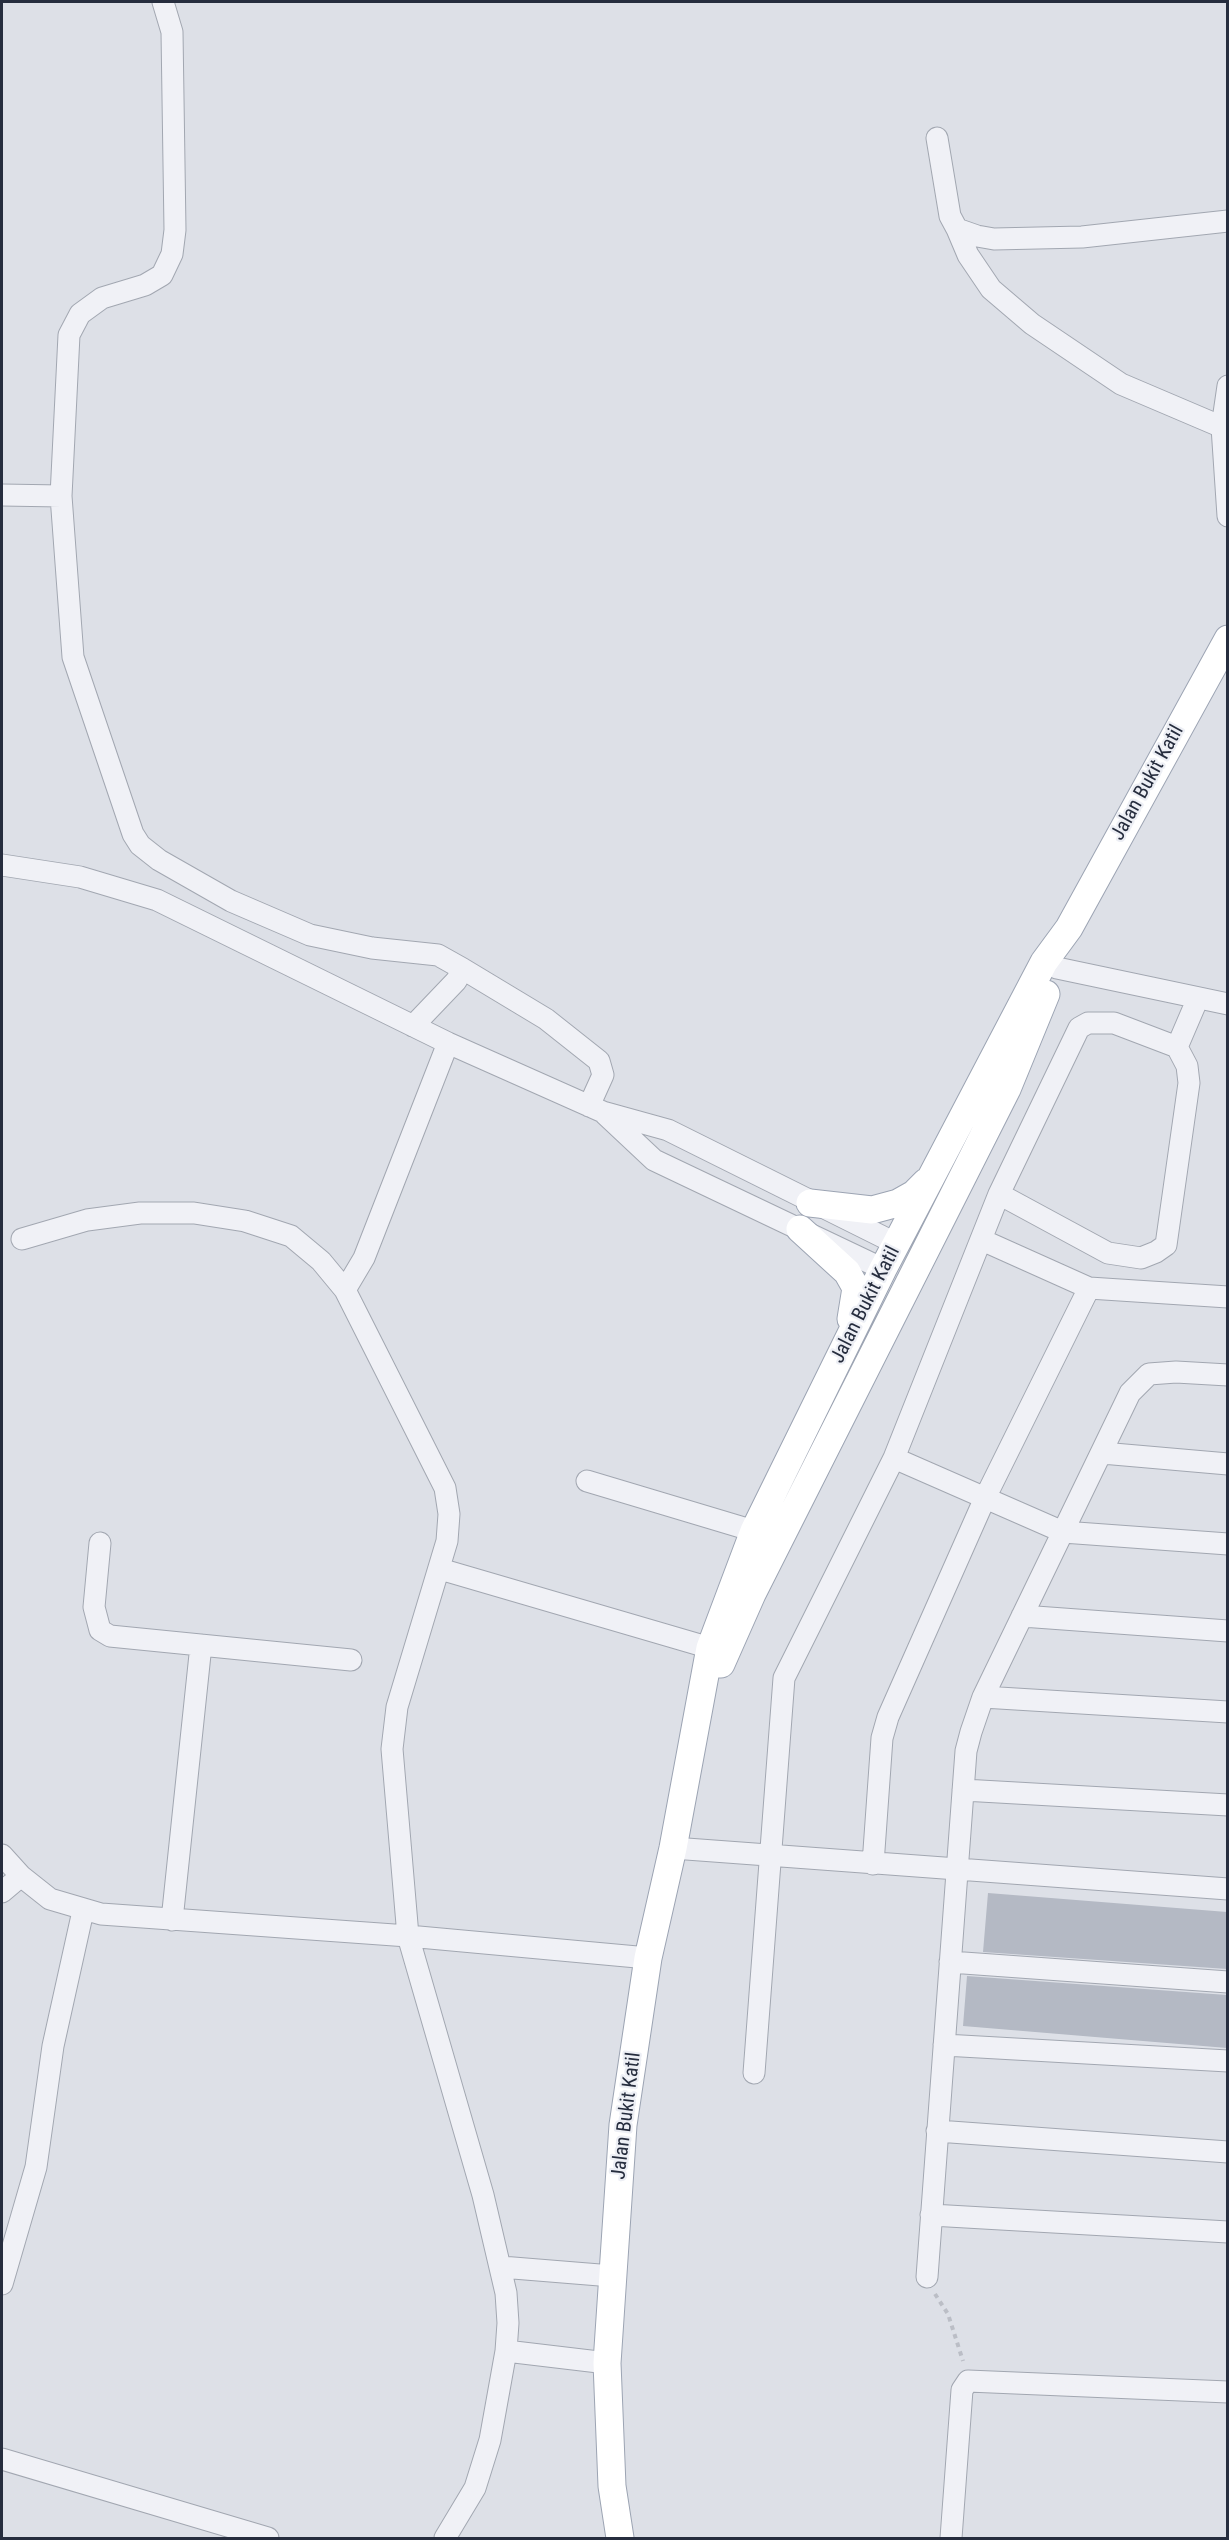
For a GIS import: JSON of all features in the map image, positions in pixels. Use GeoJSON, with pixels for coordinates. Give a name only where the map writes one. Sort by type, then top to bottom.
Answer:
{"type":"FeatureCollection","features":[{"type":"Feature","properties":{"kind":"main road","name":"Jalan Bukit Katil"},"geometry":{"type":"LineString","coordinates":[[620,2538],[612,2486],[607,2363],[623,2125],[648,1958],[703,1699],[754,1531],[934,1173],[1051,965],[1227,639]]}},
{"type":"Feature","properties":{"kind":"main road","name":"Jalan Bukit Katil"},"geometry":{"type":"LineString","coordinates":[[719,1650],[752,1594],[1007,1089],[1051,965]]}},
{"type":"Feature","properties":{"kind":"main road"},"geometry":{"type":"LineString","coordinates":[[810,1203],[872,1210],[898,1203],[914,1194],[934,1173]]}},
{"type":"Feature","properties":{"kind":"main road"},"geometry":{"type":"LineString","coordinates":[[891,1320],[893,1258],[944,1215]]}},
{"type":"Feature","properties":{"kind":"main road"},"geometry":{"type":"LineString","coordinates":[[800,1229],[847,1272],[856,1288],[855,1310],[831,1374]]}},
{"type":"Feature","properties":{"kind":"street"},"geometry":{"type":"LineString","coordinates":[[163,2],[172,32],[175,230],[172,254],[162,274],[145,285],[102,298],[80,314],[69,335],[62,496],[73,657],[133,834],[140,845],[159,860],[231,902],[310,935],[372,948],[438,955],[462,969],[546,1019],[598,1062],[603,1075],[596,1109]]}},
{"type":"Feature","properties":{"kind":"street"},"geometry":{"type":"LineString","coordinates":[[937,138],[950,216],[968,255],[985,281],[1006,304],[1121,384],[1222,427]]}},
{"type":"Feature","properties":{"kind":"street"},"geometry":{"type":"LineString","coordinates":[[957,229],[994,239],[1082,237],[1227,221]]}},
{"type":"Feature","properties":{"kind":"street"},"geometry":{"type":"LineString","coordinates":[[1227,386],[1222,427],[1227,516]]}},
{"type":"Feature","properties":{"kind":"street"},"geometry":{"type":"LineString","coordinates":[[2,495],[62,496]]}},
{"type":"Feature","properties":{"kind":"street"},"geometry":{"type":"LineString","coordinates":[[2,864],[80,877],[157,900],[448,1043],[596,1109],[668,1130],[810,1203],[893,1258]]}},
{"type":"Feature","properties":{"kind":"street"},"geometry":{"type":"LineString","coordinates":[[1051,965],[1227,1004]]}},
{"type":"Feature","properties":{"kind":"street"},"geometry":{"type":"LineString","coordinates":[[413,1026],[456,981],[462,969]]}},
{"type":"Feature","properties":{"kind":"street"},"geometry":{"type":"LineString","coordinates":[[1177,1047],[1198,998]]}},
{"type":"Feature","properties":{"kind":"street"},"geometry":{"type":"LineString","coordinates":[[754,2073],[784,1678],[894,1458],[999,1194],[1078,1028],[1088,1023],[1114,1023],[1177,1047],[1187,1066],[1189,1083],[1166,1245],[1141,1258],[1108,1253],[999,1194]]}},
{"type":"Feature","properties":{"kind":"street"},"geometry":{"type":"LineString","coordinates":[[345,1290],[364,1258],[448,1043]]}},
{"type":"Feature","properties":{"kind":"street"},"geometry":{"type":"LineString","coordinates":[[596,1109],[654,1161],[800,1229],[893,1258]]}},
{"type":"Feature","properties":{"kind":"street"},"geometry":{"type":"LineString","coordinates":[[22,1239],[87,1220],[140,1213],[194,1213],[245,1221],[291,1236],[321,1261],[345,1290],[445,1488],[449,1514],[448,1532],[440,1569],[397,1707],[392,1749],[408,1936],[483,2195],[501,2267],[508,2323],[506,2351],[490,2440],[475,2487],[446,2538]]}},
{"type":"Feature","properties":{"kind":"street"},"geometry":{"type":"LineString","coordinates":[[982,1240],[1089,1288],[1227,1297]]}},
{"type":"Feature","properties":{"kind":"street"},"geometry":{"type":"LineString","coordinates":[[873,1864],[882,1738],[888,1717],[985,1498],[1089,1288]]}},
{"type":"Feature","properties":{"kind":"street"},"geometry":{"type":"LineString","coordinates":[[927,2277],[966,1750],[983,1697],[1130,1393],[1149,1374],[1176,1372],[1227,1375]]}},
{"type":"Feature","properties":{"kind":"street"},"geometry":{"type":"LineString","coordinates":[[1102,1453],[1227,1464]]}},
{"type":"Feature","properties":{"kind":"street"},"geometry":{"type":"LineString","coordinates":[[894,1458],[1063,1532],[1227,1544]]}},
{"type":"Feature","properties":{"kind":"street"},"geometry":{"type":"LineString","coordinates":[[587,1481],[754,1531]]}},
{"type":"Feature","properties":{"kind":"street"},"geometry":{"type":"LineString","coordinates":[[100,1543],[94,1607],[100,1630],[110,1635],[351,1660]]}},
{"type":"Feature","properties":{"kind":"street"},"geometry":{"type":"LineString","coordinates":[[440,1569],[719,1650]]}},
{"type":"Feature","properties":{"kind":"street"},"geometry":{"type":"LineString","coordinates":[[1022,1616],[1227,1631]]}},
{"type":"Feature","properties":{"kind":"street"},"geometry":{"type":"LineString","coordinates":[[172,1920],[201,1645]]}},
{"type":"Feature","properties":{"kind":"street"},"geometry":{"type":"LineString","coordinates":[[983,1697],[1227,1712]]}},
{"type":"Feature","properties":{"kind":"street"},"geometry":{"type":"LineString","coordinates":[[963,1790],[1227,1805]]}},
{"type":"Feature","properties":{"kind":"street"},"geometry":{"type":"LineString","coordinates":[[673,1848],[1227,1888]]}},
{"type":"Feature","properties":{"kind":"street"},"geometry":{"type":"LineString","coordinates":[[2,1855],[21,1876],[50,1899],[83,1911],[172,1920],[408,1936],[648,1958]]}},
{"type":"Feature","properties":{"kind":"street"},"geometry":{"type":"LineString","coordinates":[[2,1893],[21,1876]]}},
{"type":"Feature","properties":{"kind":"street"},"geometry":{"type":"LineString","coordinates":[[2,2283],[36,2167],[53,2046],[83,1911]]}},
{"type":"Feature","properties":{"kind":"street"},"geometry":{"type":"LineString","coordinates":[[950,1962],[1227,1982]]}},
{"type":"Feature","properties":{"kind":"street"},"geometry":{"type":"LineString","coordinates":[[944,2045],[1227,2061]]}},
{"type":"Feature","properties":{"kind":"street"},"geometry":{"type":"LineString","coordinates":[[938,2131],[1227,2152]]}},
{"type":"Feature","properties":{"kind":"street"},"geometry":{"type":"LineString","coordinates":[[931,2215],[1227,2232]]}},
{"type":"Feature","properties":{"kind":"street"},"geometry":{"type":"LineString","coordinates":[[501,2267],[612,2276]]}},
{"type":"Feature","properties":{"kind":"street"},"geometry":{"type":"LineString","coordinates":[[506,2351],[607,2363]]}},
{"type":"Feature","properties":{"kind":"street"},"geometry":{"type":"LineString","coordinates":[[951,2538],[962,2390],[968,2380],[1227,2392]]}},
{"type":"Feature","properties":{"kind":"street"},"geometry":{"type":"LineString","coordinates":[[2,2459],[268,2538]]}},
{"type":"Feature","properties":{"kind":"path"},"geometry":{"type":"LineString","coordinates":[[927,2277],[948,2314],[968,2380]]}},
{"type":"Feature","properties":{"kind":"building"},"geometry":{"type":"Polygon","coordinates":[[[988,1893],[1227,1912],[1227,1969],[983,1952],[988,1893]]]}},
{"type":"Feature","properties":{"kind":"building"},"geometry":{"type":"Polygon","coordinates":[[[967,1976],[1227,1995],[1227,2048],[963,2026],[967,1976]]]}}]}
